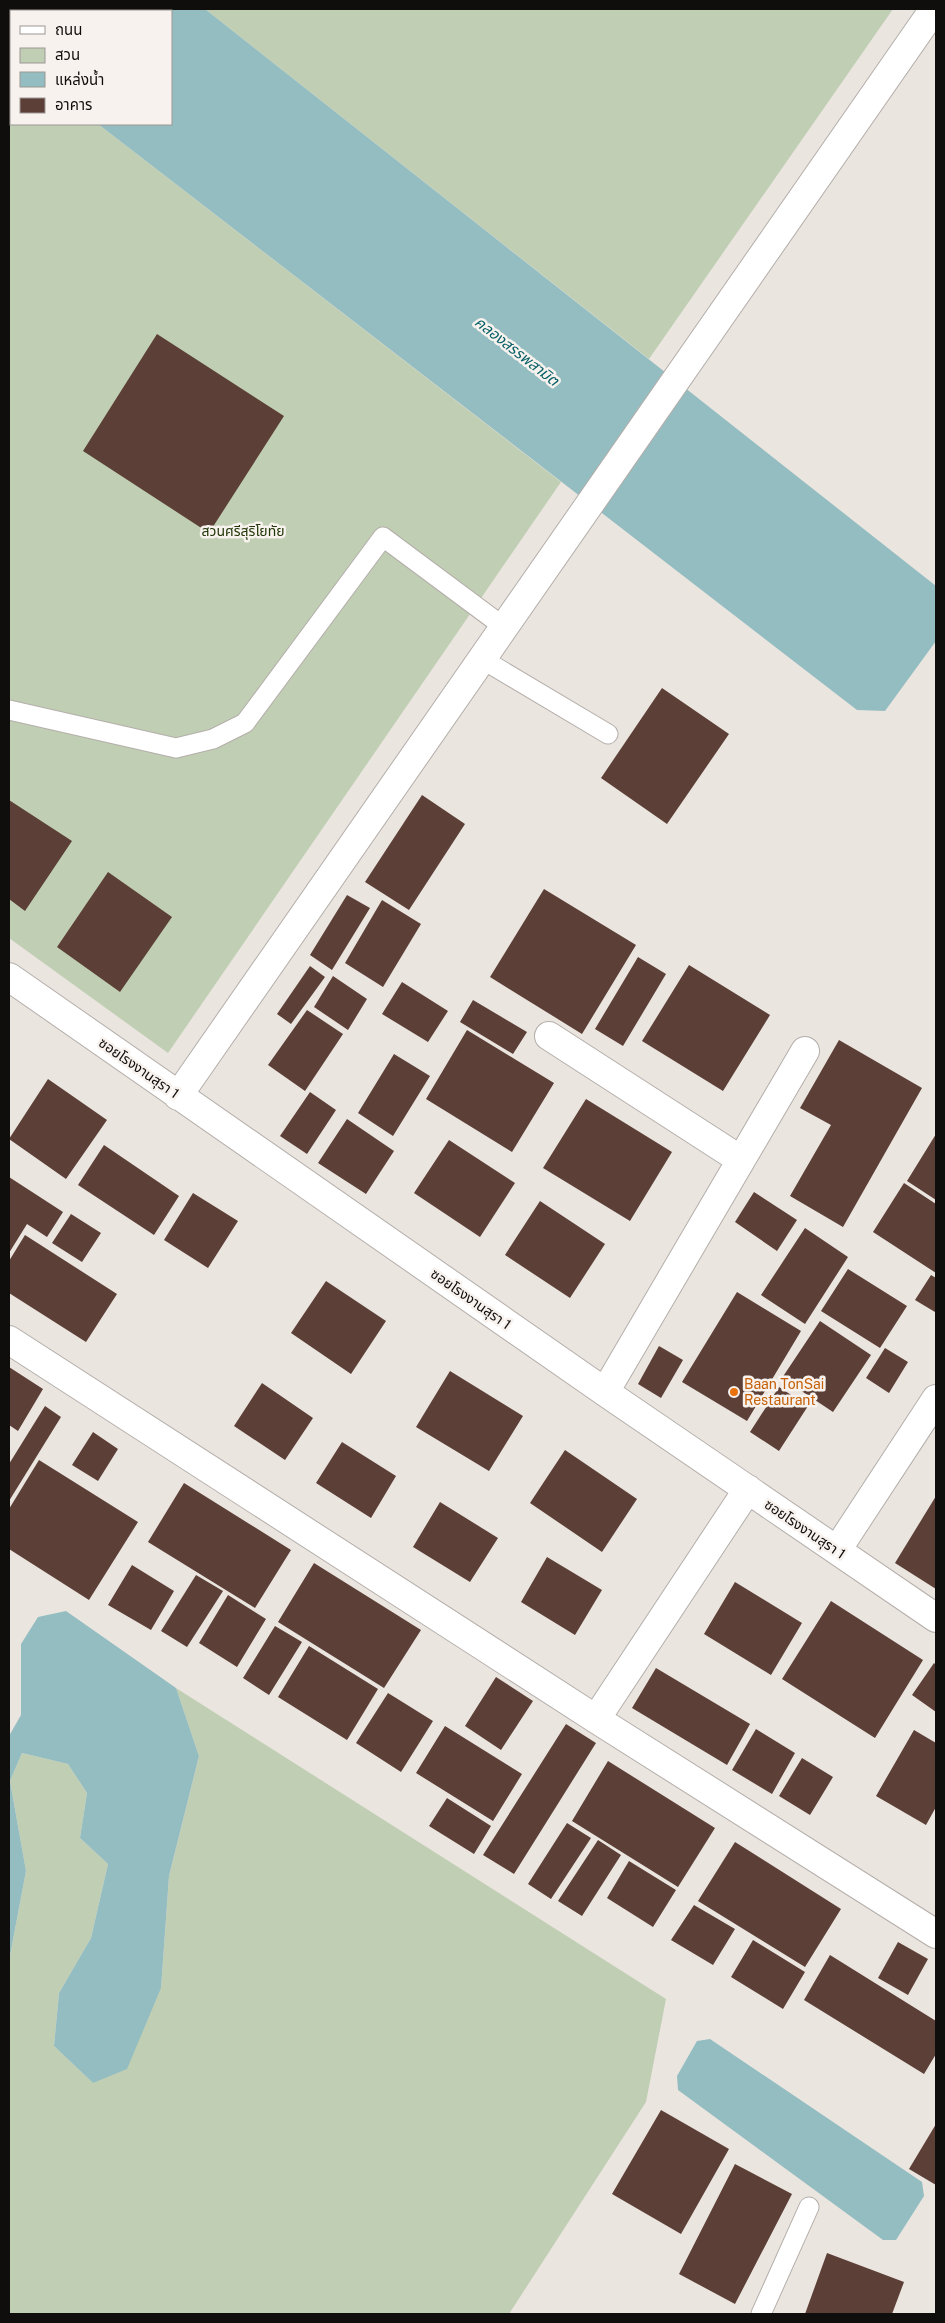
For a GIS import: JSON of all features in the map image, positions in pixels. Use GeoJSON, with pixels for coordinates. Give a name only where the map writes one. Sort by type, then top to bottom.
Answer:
{"type":"FeatureCollection","features":[{"type":"Feature","properties":{"kind":"street"},"geometry":{"type":"LineString","coordinates":[[178,1096],[934,9]]}},
{"type":"Feature","properties":{"kind":"street","name":"ซอยโรงงานสุรา 1"},"geometry":{"type":"LineString","coordinates":[[9,977],[605,1392],[936,1618]]}},
{"type":"Feature","properties":{"kind":"street"},"geometry":{"type":"LineString","coordinates":[[549,1036],[740,1160]]}},
{"type":"Feature","properties":{"kind":"street"},"geometry":{"type":"LineString","coordinates":[[605,1392],[805,1051]]}},
{"type":"Feature","properties":{"kind":"street"},"geometry":{"type":"LineString","coordinates":[[9,1340],[596,1719],[936,1934]]}},
{"type":"Feature","properties":{"kind":"street"},"geometry":{"type":"LineString","coordinates":[[837,1550],[936,1399]]}},
{"type":"Feature","properties":{"kind":"street"},"geometry":{"type":"LineString","coordinates":[[596,1719],[748,1489]]}},
{"type":"Feature","properties":{"kind":"lane"},"geometry":{"type":"LineString","coordinates":[[9,710],[176,748],[213,739],[245,723],[383,538],[504,627]]}},
{"type":"Feature","properties":{"kind":"lane"},"geometry":{"type":"LineString","coordinates":[[482,659],[608,734]]}},
{"type":"Feature","properties":{"kind":"lane"},"geometry":{"type":"LineString","coordinates":[[761,2314],[809,2207]]}},
{"type":"Feature","properties":{"kind":"green space"},"geometry":{"type":"Polygon","coordinates":[[[205,9],[893,9],[649,359],[205,9]]]}},
{"type":"Feature","properties":{"kind":"green space","name":"สวนศรีสุริโยทัย"},"geometry":{"type":"Polygon","coordinates":[[[9,55],[10,125],[99,125],[561,482],[168,1053],[9,938],[9,55]]]}},
{"type":"Feature","properties":{"kind":"green space"},"geometry":{"type":"Polygon","coordinates":[[[176,1688],[666,1999],[646,2102],[509,2314],[9,2314],[9,1961],[26,1871],[10,1781],[22,1753],[68,1764],[87,1793],[80,1838],[108,1864],[91,1938],[59,1993],[54,2046],[93,2083],[161,1988],[169,1876],[199,1756],[176,1688]]]}},
{"type":"Feature","properties":{"kind":"water","name":"คลองสรรพสามิต"},"geometry":{"type":"Polygon","coordinates":[[[9,9],[205,9],[936,586],[936,641],[885,711],[857,710],[99,125],[172,125],[172,10],[10,10],[9,55],[9,9]]]}},
{"type":"Feature","properties":{"kind":"water"},"geometry":{"type":"Polygon","coordinates":[[[66,1611],[176,1688],[199,1756],[169,1876],[161,1988],[127,2069],[93,2083],[54,2046],[59,1993],[91,1938],[108,1864],[80,1838],[87,1793],[68,1764],[22,1753],[10,1781],[26,1871],[9,1961],[9,1736],[21,1715],[21,1644],[38,1617],[66,1611]]]}},
{"type":"Feature","properties":{"kind":"water"},"geometry":{"type":"Polygon","coordinates":[[[710,2039],[922,2182],[924,2196],[896,2240],[883,2240],[678,2090],[677,2076],[697,2041],[710,2039]]]}},
{"type":"Feature","properties":{"kind":"building"},"geometry":{"type":"Polygon","coordinates":[[[157,334],[284,416],[209,533],[83,451],[157,334]]]}},
{"type":"Feature","properties":{"kind":"building"},"geometry":{"type":"Polygon","coordinates":[[[662,688],[729,734],[667,824],[601,778],[662,688]]]}},
{"type":"Feature","properties":{"kind":"building"},"geometry":{"type":"Polygon","coordinates":[[[422,795],[465,824],[409,910],[365,882],[422,795]]]}},
{"type":"Feature","properties":{"kind":"building"},"geometry":{"type":"Polygon","coordinates":[[[9,800],[72,841],[25,911],[9,899],[9,800]]]}},
{"type":"Feature","properties":{"kind":"building"},"geometry":{"type":"Polygon","coordinates":[[[108,872],[172,917],[120,992],[57,947],[108,872]]]}},
{"type":"Feature","properties":{"kind":"building"},"geometry":{"type":"Polygon","coordinates":[[[544,889],[636,945],[582,1034],[490,977],[544,889]]]}},
{"type":"Feature","properties":{"kind":"building"},"geometry":{"type":"Polygon","coordinates":[[[347,895],[370,908],[332,970],[310,955],[347,895]]]}},
{"type":"Feature","properties":{"kind":"building"},"geometry":{"type":"Polygon","coordinates":[[[382,900],[421,924],[383,987],[345,963],[382,900]]]}},
{"type":"Feature","properties":{"kind":"building"},"geometry":{"type":"Polygon","coordinates":[[[638,957],[666,974],[623,1046],[595,1029],[638,957]]]}},
{"type":"Feature","properties":{"kind":"building"},"geometry":{"type":"Polygon","coordinates":[[[689,965],[770,1015],[723,1091],[642,1041],[689,965]]]}},
{"type":"Feature","properties":{"kind":"building"},"geometry":{"type":"Polygon","coordinates":[[[310,966],[325,977],[291,1024],[277,1014],[310,966]]]}},
{"type":"Feature","properties":{"kind":"building"},"geometry":{"type":"Polygon","coordinates":[[[333,976],[367,999],[348,1030],[314,1007],[333,976]]]}},
{"type":"Feature","properties":{"kind":"building"},"geometry":{"type":"Polygon","coordinates":[[[402,982],[448,1011],[428,1042],[382,1014],[402,982]]]}},
{"type":"Feature","properties":{"kind":"building"},"geometry":{"type":"Polygon","coordinates":[[[473,1000],[527,1032],[513,1054],[460,1022],[473,1000]]]}},
{"type":"Feature","properties":{"kind":"building"},"geometry":{"type":"Polygon","coordinates":[[[307,1010],[343,1034],[305,1091],[268,1065],[307,1010]]]}},
{"type":"Feature","properties":{"kind":"building"},"geometry":{"type":"Polygon","coordinates":[[[467,1030],[554,1083],[512,1152],[426,1099],[467,1030]]]}},
{"type":"Feature","properties":{"kind":"building"},"geometry":{"type":"Polygon","coordinates":[[[839,1040],[922,1088],[843,1227],[790,1196],[831,1125],[800,1108],[839,1040]]]}},
{"type":"Feature","properties":{"kind":"building"},"geometry":{"type":"Polygon","coordinates":[[[394,1054],[430,1076],[393,1136],[358,1113],[394,1054]]]}},
{"type":"Feature","properties":{"kind":"building"},"geometry":{"type":"Polygon","coordinates":[[[48,1079],[107,1120],[66,1179],[9,1139],[48,1079]]]}},
{"type":"Feature","properties":{"kind":"building"},"geometry":{"type":"Polygon","coordinates":[[[310,1092],[336,1110],[307,1154],[280,1136],[310,1092]]]}},
{"type":"Feature","properties":{"kind":"building"},"geometry":{"type":"Polygon","coordinates":[[[586,1099],[672,1152],[630,1221],[543,1168],[586,1099]]]}},
{"type":"Feature","properties":{"kind":"building"},"geometry":{"type":"Polygon","coordinates":[[[347,1119],[394,1151],[366,1194],[318,1163],[347,1119]]]}},
{"type":"Feature","properties":{"kind":"building"},"geometry":{"type":"Polygon","coordinates":[[[936,1134],[936,1200],[907,1181],[936,1134]]]}},
{"type":"Feature","properties":{"kind":"building"},"geometry":{"type":"Polygon","coordinates":[[[449,1140],[515,1183],[480,1237],[414,1193],[449,1140]]]}},
{"type":"Feature","properties":{"kind":"building"},"geometry":{"type":"Polygon","coordinates":[[[104,1145],[179,1196],[154,1235],[78,1185],[104,1145]]]}},
{"type":"Feature","properties":{"kind":"building"},"geometry":{"type":"Polygon","coordinates":[[[9,1177],[63,1212],[47,1237],[27,1224],[9,1253],[9,1177]]]}},
{"type":"Feature","properties":{"kind":"building"},"geometry":{"type":"Polygon","coordinates":[[[904,1183],[936,1204],[936,1273],[873,1232],[904,1183]]]}},
{"type":"Feature","properties":{"kind":"building"},"geometry":{"type":"Polygon","coordinates":[[[754,1192],[797,1220],[777,1251],[735,1222],[754,1192]]]}},
{"type":"Feature","properties":{"kind":"building"},"geometry":{"type":"Polygon","coordinates":[[[193,1193],[238,1221],[208,1268],[164,1240],[193,1193]]]}},
{"type":"Feature","properties":{"kind":"building"},"geometry":{"type":"Polygon","coordinates":[[[540,1201],[605,1244],[570,1298],[505,1255],[540,1201]]]}},
{"type":"Feature","properties":{"kind":"building"},"geometry":{"type":"Polygon","coordinates":[[[71,1214],[101,1233],[82,1262],[52,1243],[71,1214]]]}},
{"type":"Feature","properties":{"kind":"building"},"geometry":{"type":"Polygon","coordinates":[[[805,1228],[848,1257],[805,1324],[761,1295],[805,1228]]]}},
{"type":"Feature","properties":{"kind":"building"},"geometry":{"type":"Polygon","coordinates":[[[25,1235],[117,1294],[86,1342],[9,1293],[9,1261],[25,1235]]]}},
{"type":"Feature","properties":{"kind":"building"},"geometry":{"type":"Polygon","coordinates":[[[848,1269],[907,1306],[880,1348],[821,1311],[848,1269]]]}},
{"type":"Feature","properties":{"kind":"building"},"geometry":{"type":"Polygon","coordinates":[[[931,1275],[936,1278],[935,1312],[915,1300],[931,1275]]]}},
{"type":"Feature","properties":{"kind":"building"},"geometry":{"type":"Polygon","coordinates":[[[326,1281],[386,1321],[351,1374],[291,1333],[326,1281]]]}},
{"type":"Feature","properties":{"kind":"building"},"geometry":{"type":"Polygon","coordinates":[[[737,1292],[801,1331],[747,1421],[682,1382],[737,1292]]]}},
{"type":"Feature","properties":{"kind":"building"},"geometry":{"type":"Polygon","coordinates":[[[820,1321],[871,1355],[833,1412],[782,1378],[820,1321]]]}},
{"type":"Feature","properties":{"kind":"building"},"geometry":{"type":"Polygon","coordinates":[[[659,1346],[683,1360],[661,1398],[638,1384],[659,1346]]]}},
{"type":"Feature","properties":{"kind":"building"},"geometry":{"type":"Polygon","coordinates":[[[885,1348],[908,1362],[889,1393],[866,1378],[885,1348]]]}},
{"type":"Feature","properties":{"kind":"building"},"geometry":{"type":"Polygon","coordinates":[[[9,1367],[43,1389],[18,1431],[9,1425],[9,1367]]]}},
{"type":"Feature","properties":{"kind":"building"},"geometry":{"type":"Polygon","coordinates":[[[450,1371],[523,1416],[489,1471],[416,1427],[450,1371]]]}},
{"type":"Feature","properties":{"kind":"building"},"geometry":{"type":"Polygon","coordinates":[[[262,1383],[313,1418],[285,1460],[234,1426],[262,1383]]]}},
{"type":"Feature","properties":{"kind":"building"},"geometry":{"type":"Polygon","coordinates":[[[779,1387],[808,1406],[779,1451],[750,1432],[779,1387]]]}},
{"type":"Feature","properties":{"kind":"building"},"geometry":{"type":"Polygon","coordinates":[[[45,1406],[61,1417],[9,1501],[9,1464],[45,1406]]]}},
{"type":"Feature","properties":{"kind":"building"},"geometry":{"type":"Polygon","coordinates":[[[93,1432],[118,1449],[98,1481],[72,1465],[93,1432]]]}},
{"type":"Feature","properties":{"kind":"building"},"geometry":{"type":"Polygon","coordinates":[[[342,1442],[396,1476],[371,1518],[316,1483],[342,1442]]]}},
{"type":"Feature","properties":{"kind":"building"},"geometry":{"type":"Polygon","coordinates":[[[565,1450],[637,1499],[602,1552],[530,1503],[565,1450]]]}},
{"type":"Feature","properties":{"kind":"building"},"geometry":{"type":"Polygon","coordinates":[[[39,1460],[138,1522],[89,1600],[9,1549],[9,1509],[39,1460]]]}},
{"type":"Feature","properties":{"kind":"building"},"geometry":{"type":"Polygon","coordinates":[[[184,1483],[291,1550],[255,1608],[148,1542],[184,1483]]]}},
{"type":"Feature","properties":{"kind":"building"},"geometry":{"type":"Polygon","coordinates":[[[936,1496],[936,1589],[895,1563],[936,1496]]]}},
{"type":"Feature","properties":{"kind":"building"},"geometry":{"type":"Polygon","coordinates":[[[440,1502],[498,1538],[470,1582],[413,1547],[440,1502]]]}},
{"type":"Feature","properties":{"kind":"building"},"geometry":{"type":"Polygon","coordinates":[[[547,1557],[602,1590],[575,1635],[521,1602],[547,1557]]]}},
{"type":"Feature","properties":{"kind":"building"},"geometry":{"type":"Polygon","coordinates":[[[314,1563],[421,1630],[384,1688],[278,1622],[314,1563]]]}},
{"type":"Feature","properties":{"kind":"building"},"geometry":{"type":"Polygon","coordinates":[[[132,1565],[174,1591],[151,1630],[108,1605],[132,1565]]]}},
{"type":"Feature","properties":{"kind":"building"},"geometry":{"type":"Polygon","coordinates":[[[196,1575],[223,1591],[187,1647],[161,1631],[196,1575]]]}},
{"type":"Feature","properties":{"kind":"building"},"geometry":{"type":"Polygon","coordinates":[[[735,1582],[802,1623],[771,1675],[704,1634],[735,1582]]]}},
{"type":"Feature","properties":{"kind":"building"},"geometry":{"type":"Polygon","coordinates":[[[228,1595],[266,1619],[237,1667],[199,1643],[228,1595]]]}},
{"type":"Feature","properties":{"kind":"building"},"geometry":{"type":"Polygon","coordinates":[[[831,1601],[923,1660],[875,1738],[782,1679],[831,1601]]]}},
{"type":"Feature","properties":{"kind":"building"},"geometry":{"type":"Polygon","coordinates":[[[275,1626],[302,1642],[269,1695],[243,1678],[275,1626]]]}},
{"type":"Feature","properties":{"kind":"building"},"geometry":{"type":"Polygon","coordinates":[[[309,1646],[378,1689],[347,1740],[278,1697],[309,1646]]]}},
{"type":"Feature","properties":{"kind":"building"},"geometry":{"type":"Polygon","coordinates":[[[934,1663],[936,1665],[936,1712],[912,1695],[934,1663]]]}},
{"type":"Feature","properties":{"kind":"building"},"geometry":{"type":"Polygon","coordinates":[[[656,1668],[750,1724],[727,1765],[632,1708],[656,1668]]]}},
{"type":"Feature","properties":{"kind":"building"},"geometry":{"type":"Polygon","coordinates":[[[496,1677],[533,1701],[501,1750],[465,1726],[496,1677]]]}},
{"type":"Feature","properties":{"kind":"building"},"geometry":{"type":"Polygon","coordinates":[[[388,1693],[433,1721],[401,1772],[356,1743],[388,1693]]]}},
{"type":"Feature","properties":{"kind":"building"},"geometry":{"type":"Polygon","coordinates":[[[566,1724],[596,1743],[514,1874],[483,1855],[566,1724]]]}},
{"type":"Feature","properties":{"kind":"building"},"geometry":{"type":"Polygon","coordinates":[[[445,1726],[522,1774],[493,1821],[416,1773],[445,1726]]]}},
{"type":"Feature","properties":{"kind":"building"},"geometry":{"type":"Polygon","coordinates":[[[756,1729],[795,1753],[772,1794],[732,1770],[756,1729]]]}},
{"type":"Feature","properties":{"kind":"building"},"geometry":{"type":"Polygon","coordinates":[[[914,1730],[936,1743],[936,1807],[926,1825],[876,1796],[914,1730]]]}},
{"type":"Feature","properties":{"kind":"building"},"geometry":{"type":"Polygon","coordinates":[[[802,1758],[833,1777],[810,1815],[779,1796],[802,1758]]]}},
{"type":"Feature","properties":{"kind":"building"},"geometry":{"type":"Polygon","coordinates":[[[608,1761],[715,1828],[678,1887],[572,1821],[608,1761]]]}},
{"type":"Feature","properties":{"kind":"building"},"geometry":{"type":"Polygon","coordinates":[[[447,1798],[491,1826],[474,1854],[429,1826],[447,1798]]]}},
{"type":"Feature","properties":{"kind":"building"},"geometry":{"type":"Polygon","coordinates":[[[567,1823],[591,1838],[551,1899],[528,1884],[567,1823]]]}},
{"type":"Feature","properties":{"kind":"building"},"geometry":{"type":"Polygon","coordinates":[[[598,1840],[621,1855],[582,1916],[558,1901],[598,1840]]]}},
{"type":"Feature","properties":{"kind":"building"},"geometry":{"type":"Polygon","coordinates":[[[735,1842],[841,1909],[805,1967],[698,1901],[735,1842]]]}},
{"type":"Feature","properties":{"kind":"building"},"geometry":{"type":"Polygon","coordinates":[[[629,1861],[676,1890],[653,1927],[607,1898],[629,1861]]]}},
{"type":"Feature","properties":{"kind":"building"},"geometry":{"type":"Polygon","coordinates":[[[694,1905],[735,1929],[713,1965],[671,1940],[694,1905]]]}},
{"type":"Feature","properties":{"kind":"building"},"geometry":{"type":"Polygon","coordinates":[[[753,1940],[805,1972],[783,2009],[731,1977],[753,1940]]]}},
{"type":"Feature","properties":{"kind":"building"},"geometry":{"type":"Polygon","coordinates":[[[898,1942],[928,1959],[908,1995],[878,1978],[898,1942]]]}},
{"type":"Feature","properties":{"kind":"building"},"geometry":{"type":"Polygon","coordinates":[[[830,1955],[936,2021],[936,2054],[924,2074],[804,2000],[830,1955]]]}},
{"type":"Feature","properties":{"kind":"building"},"geometry":{"type":"Polygon","coordinates":[[[661,2110],[729,2149],[681,2234],[612,2194],[661,2110]]]}},
{"type":"Feature","properties":{"kind":"building"},"geometry":{"type":"Polygon","coordinates":[[[936,2124],[936,2185],[909,2169],[936,2124]]]}},
{"type":"Feature","properties":{"kind":"building"},"geometry":{"type":"Polygon","coordinates":[[[735,2164],[792,2194],[735,2304],[679,2274],[735,2164]]]}},
{"type":"Feature","properties":{"kind":"building"},"geometry":{"type":"Polygon","coordinates":[[[827,2253],[904,2282],[892,2314],[805,2314],[827,2253]]]}},
{"type":"Feature","properties":{"kind":"place","name":"Baan TonSai Restaurant"},"geometry":{"type":"Point","coordinates":[734,1392]}}]}
